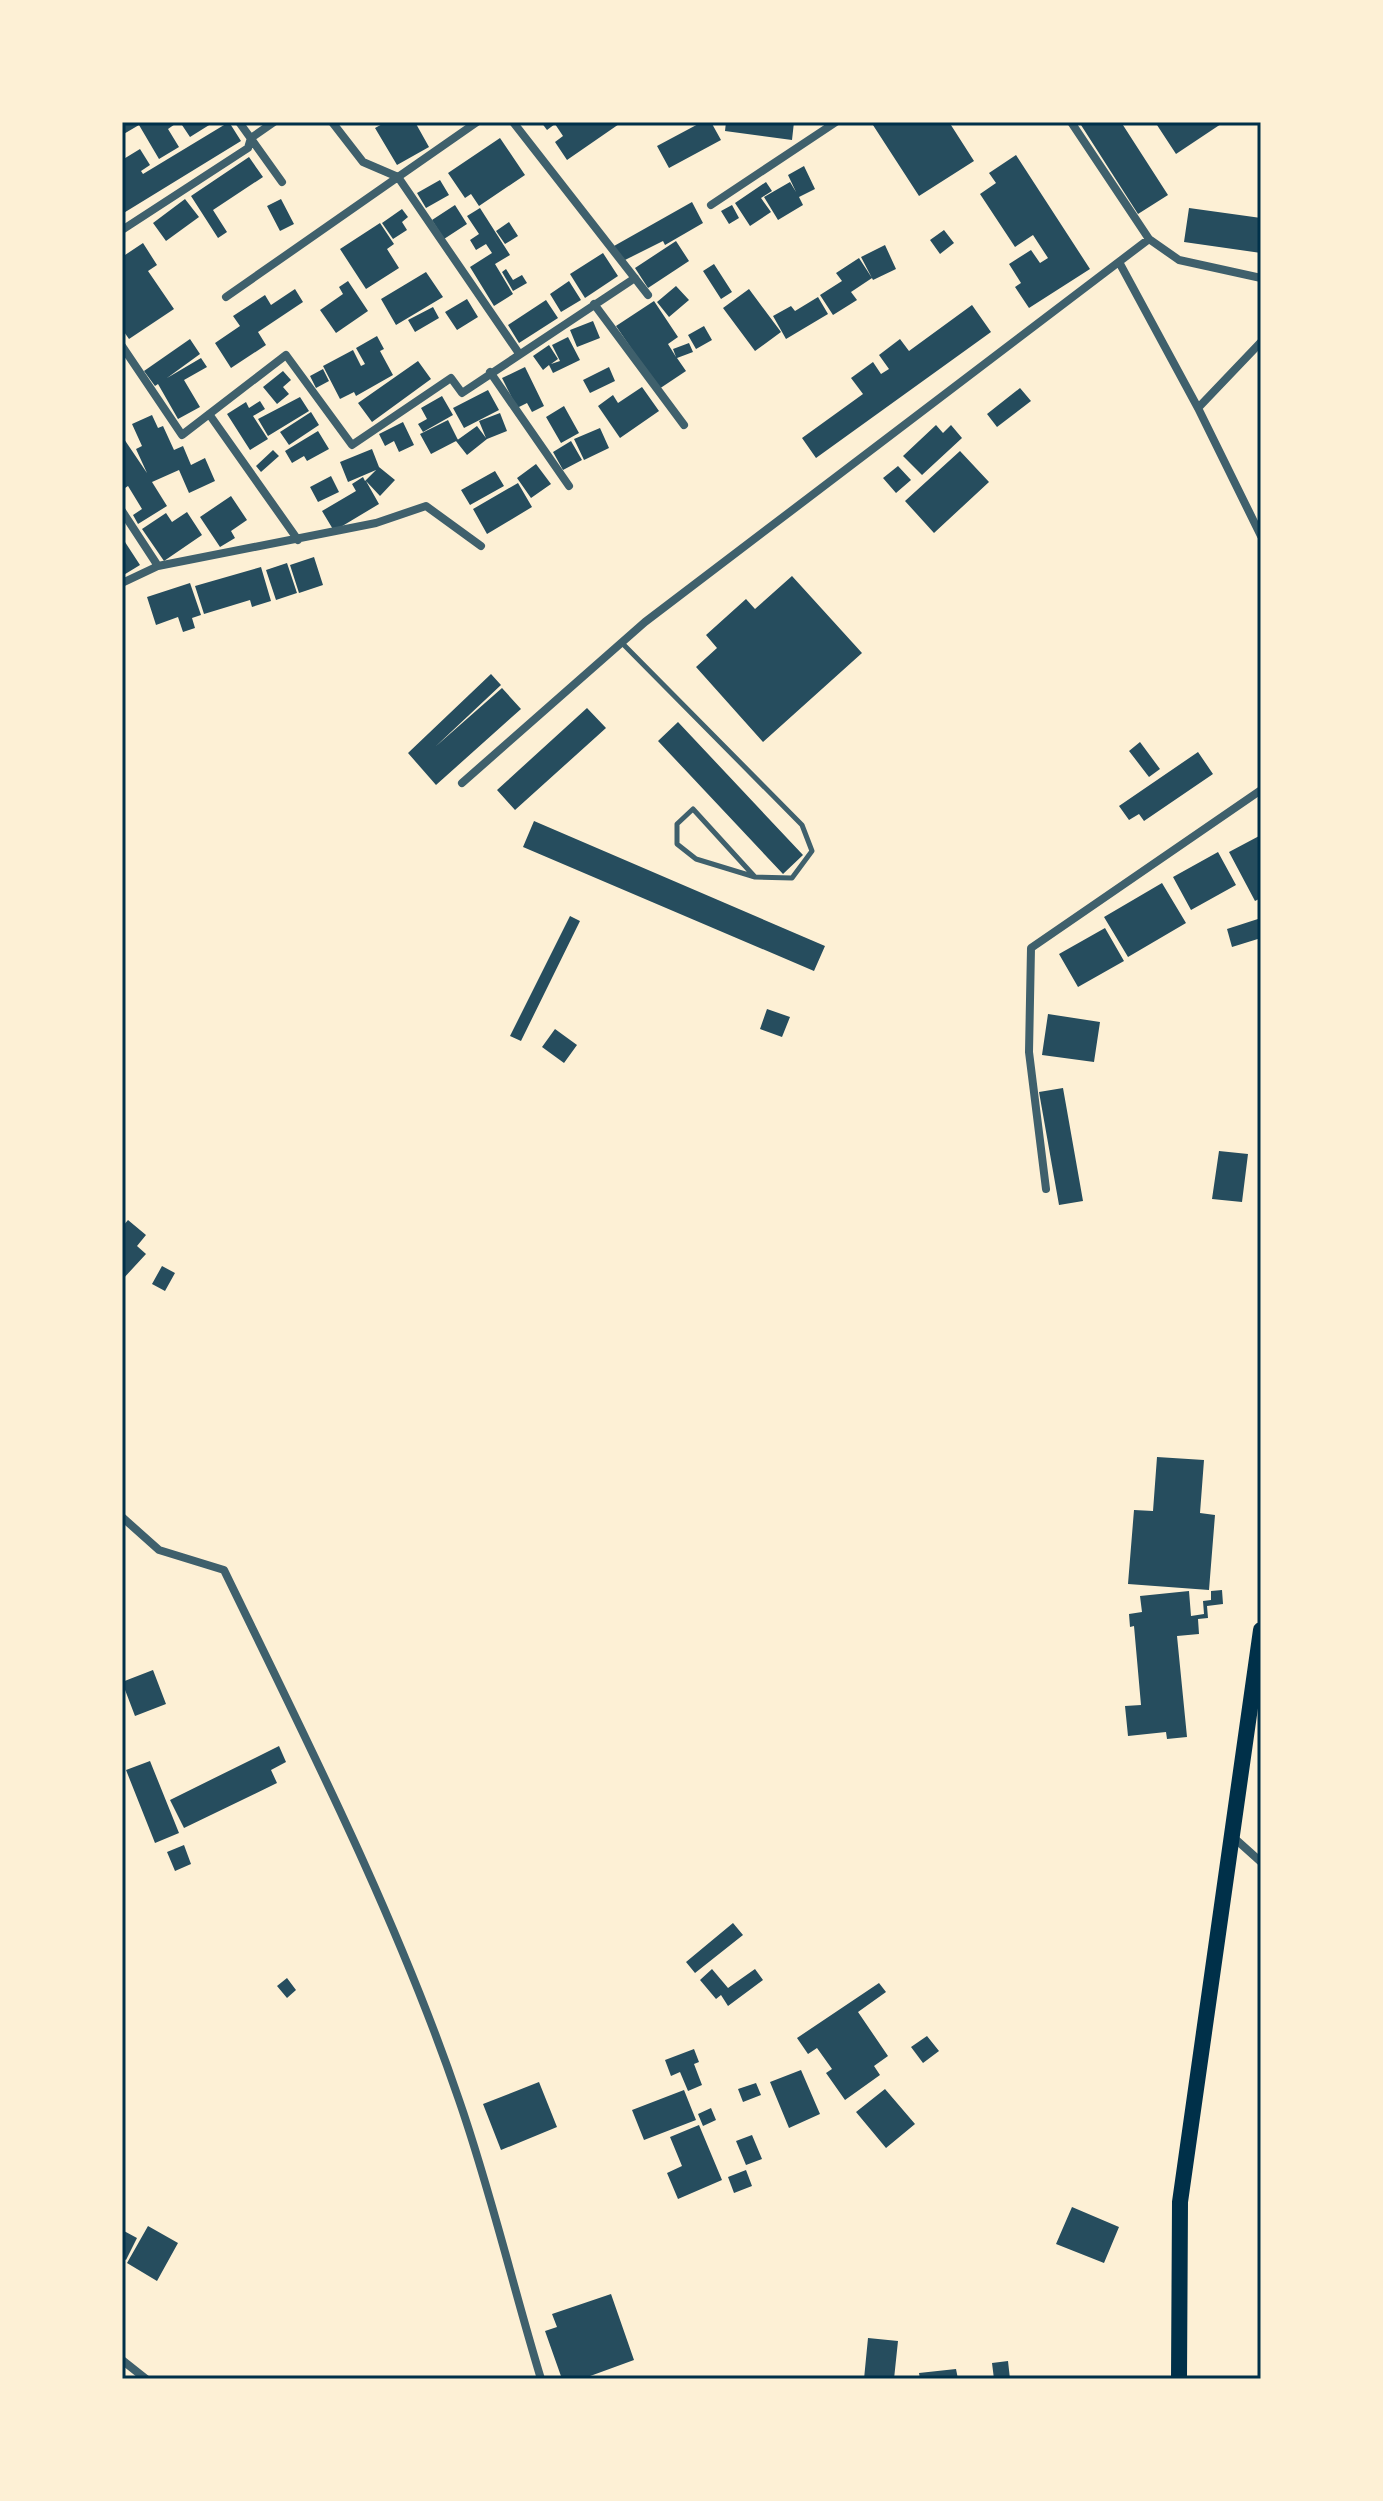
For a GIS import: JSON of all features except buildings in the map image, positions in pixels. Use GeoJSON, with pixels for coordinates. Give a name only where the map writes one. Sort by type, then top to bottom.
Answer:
{"type":"FeatureCollection","features":[{"type":"Feature","properties":{"kind":"main road"},"geometry":{"type":"LineString","coordinates":[[1179,2379],[1180,2202],[1261,1630]]}},
{"type":"Feature","properties":{"kind":"street"},"geometry":{"type":"LineString","coordinates":[[239,122],[282,182]]}},
{"type":"Feature","properties":{"kind":"street"},"geometry":{"type":"LineString","coordinates":[[122,230],[248,148],[251,138],[274,122]]}},
{"type":"Feature","properties":{"kind":"street"},"geometry":{"type":"LineString","coordinates":[[226,297],[477,122]]}},
{"type":"Feature","properties":{"kind":"street"},"geometry":{"type":"LineString","coordinates":[[513,122],[648,295]]}},
{"type":"Feature","properties":{"kind":"street"},"geometry":{"type":"LineString","coordinates":[[711,205],[836,122]]}},
{"type":"Feature","properties":{"kind":"street"},"geometry":{"type":"LineString","coordinates":[[1071,122],[1149,239],[1179,260],[1261,278]]}},
{"type":"Feature","properties":{"kind":"street"},"geometry":{"type":"LineString","coordinates":[[337,124],[363,162],[398,177],[518,352]]}},
{"type":"Feature","properties":{"kind":"street"},"geometry":{"type":"LineString","coordinates":[[462,783],[622,643],[1149,239]]}},
{"type":"Feature","properties":{"kind":"street"},"geometry":{"type":"LineString","coordinates":[[1119,262],[1198,408],[1261,536]]}},
{"type":"Feature","properties":{"kind":"street"},"geometry":{"type":"LineString","coordinates":[[122,346],[182,435],[286,355],[352,445],[451,378],[462,393],[518,352],[635,278]]}},
{"type":"Feature","properties":{"kind":"street"},"geometry":{"type":"LineString","coordinates":[[594,304],[684,425]]}},
{"type":"Feature","properties":{"kind":"street"},"geometry":{"type":"LineString","coordinates":[[1198,408],[1261,342]]}},
{"type":"Feature","properties":{"kind":"street"},"geometry":{"type":"LineString","coordinates":[[490,372],[569,486]]}},
{"type":"Feature","properties":{"kind":"street"},"geometry":{"type":"LineString","coordinates":[[209,414],[298,540]]}},
{"type":"Feature","properties":{"kind":"street"},"geometry":{"type":"LineString","coordinates":[[122,583],[158,566],[376,523],[426,506],[481,546]]}},
{"type":"Feature","properties":{"kind":"street"},"geometry":{"type":"LineString","coordinates":[[122,511],[158,566]]}},
{"type":"Feature","properties":{"kind":"street"},"geometry":{"type":"LineString","coordinates":[[1046,1189],[1029,1052],[1031,948],[1261,790]]}},
{"type":"Feature","properties":{"kind":"street"},"geometry":{"type":"LineString","coordinates":[[122,1517],[159,1550],[224,1570],[306,1739],[412,1977],[460,2101],[541,2379]]}},
{"type":"Feature","properties":{"kind":"street"},"geometry":{"type":"LineString","coordinates":[[1232,1835],[1261,1862]]}},
{"type":"Feature","properties":{"kind":"street"},"geometry":{"type":"LineString","coordinates":[[122,2360],[146,2379]]}},
{"type":"Feature","properties":{"kind":"lane"},"geometry":{"type":"LineString","coordinates":[[622,643],[802,825],[812,851],[792,878],[755,877],[696,859],[677,844],[677,824],[693,809],[755,877]]}}]}
